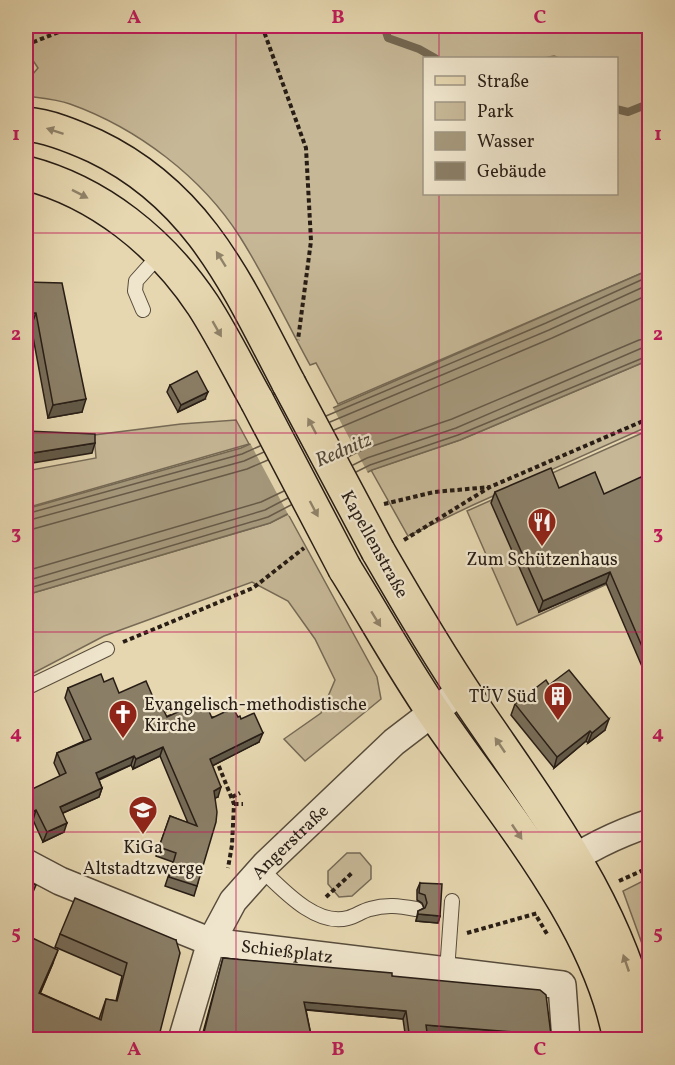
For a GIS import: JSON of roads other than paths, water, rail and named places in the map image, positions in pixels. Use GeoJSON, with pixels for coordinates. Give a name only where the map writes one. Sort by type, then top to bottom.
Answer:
{"type":"FeatureCollection","features":[{"type":"Feature","properties":{"kind":"main road","name":"Kapellenstraße"},"geometry":{"type":"LineString","coordinates":[[26,124],[39,125],[80,139],[108,152],[155,183],[198,227],[223,263],[290,384],[388,548],[428,637],[575,857],[609,921],[623,954],[642,1016],[646,1040]]}},
{"type":"Feature","properties":{"kind":"main road","name":"Kapellenstraße"},"geometry":{"type":"LineString","coordinates":[[26,173],[79,193],[127,223],[161,253],[202,303],[257,401],[345,569],[433,712],[548,876],[586,942],[599,969],[616,1017],[620,1040]]}},
{"type":"Feature","properties":{"kind":"street","name":"Angerstraße"},"geometry":{"type":"LineString","coordinates":[[182,1040],[211,942],[233,901],[261,869],[394,742],[462,690]]}},
{"type":"Feature","properties":{"kind":"street"},"geometry":{"type":"LineString","coordinates":[[548,876],[575,857],[626,831],[650,823]]}},
{"type":"Feature","properties":{"kind":"street","name":"Schießplatz"},"geometry":{"type":"LineString","coordinates":[[26,863],[60,881],[211,942],[562,985],[566,1040]]}},
{"type":"Feature","properties":{"kind":"lane"},"geometry":{"type":"LineString","coordinates":[[143,310],[135,291],[136,281],[161,253]]}},
{"type":"Feature","properties":{"kind":"lane"},"geometry":{"type":"LineString","coordinates":[[26,688],[106,648]]}},
{"type":"Feature","properties":{"kind":"lane"},"geometry":{"type":"LineString","coordinates":[[261,869],[305,909],[336,920],[391,904],[416,909]]}},
{"type":"Feature","properties":{"kind":"lane"},"geometry":{"type":"LineString","coordinates":[[447,971],[452,901]]}},
{"type":"Feature","properties":{"kind":"water","name":"Rednitz"},"geometry":{"type":"Polygon","coordinates":[[[649,270],[649,360],[460,440],[372,470],[270,523],[26,595],[26,509],[241,448],[649,270]]]}},
{"type":"Feature","properties":{"kind":"waterway"},"geometry":{"type":"LineString","coordinates":[[384,26],[388,38],[419,49],[433,57]]}},
{"type":"Feature","properties":{"kind":"waterway"},"geometry":{"type":"LineString","coordinates":[[618,110],[628,112],[643,106],[650,118]]}},
{"type":"Feature","properties":{"kind":"place","name":"Zum Schützenhaus"},"geometry":{"type":"Point","coordinates":[542,548]}},
{"type":"Feature","properties":{"kind":"place","name":"TÜV Süd"},"geometry":{"type":"Point","coordinates":[558,722]}},
{"type":"Feature","properties":{"kind":"place","name":"Evangelisch-methodistische Kirche"},"geometry":{"type":"Point","coordinates":[123,740]}},
{"type":"Feature","properties":{"kind":"place","name":"KiGa Altstadtzwerge"},"geometry":{"type":"Point","coordinates":[143,836]}}]}
